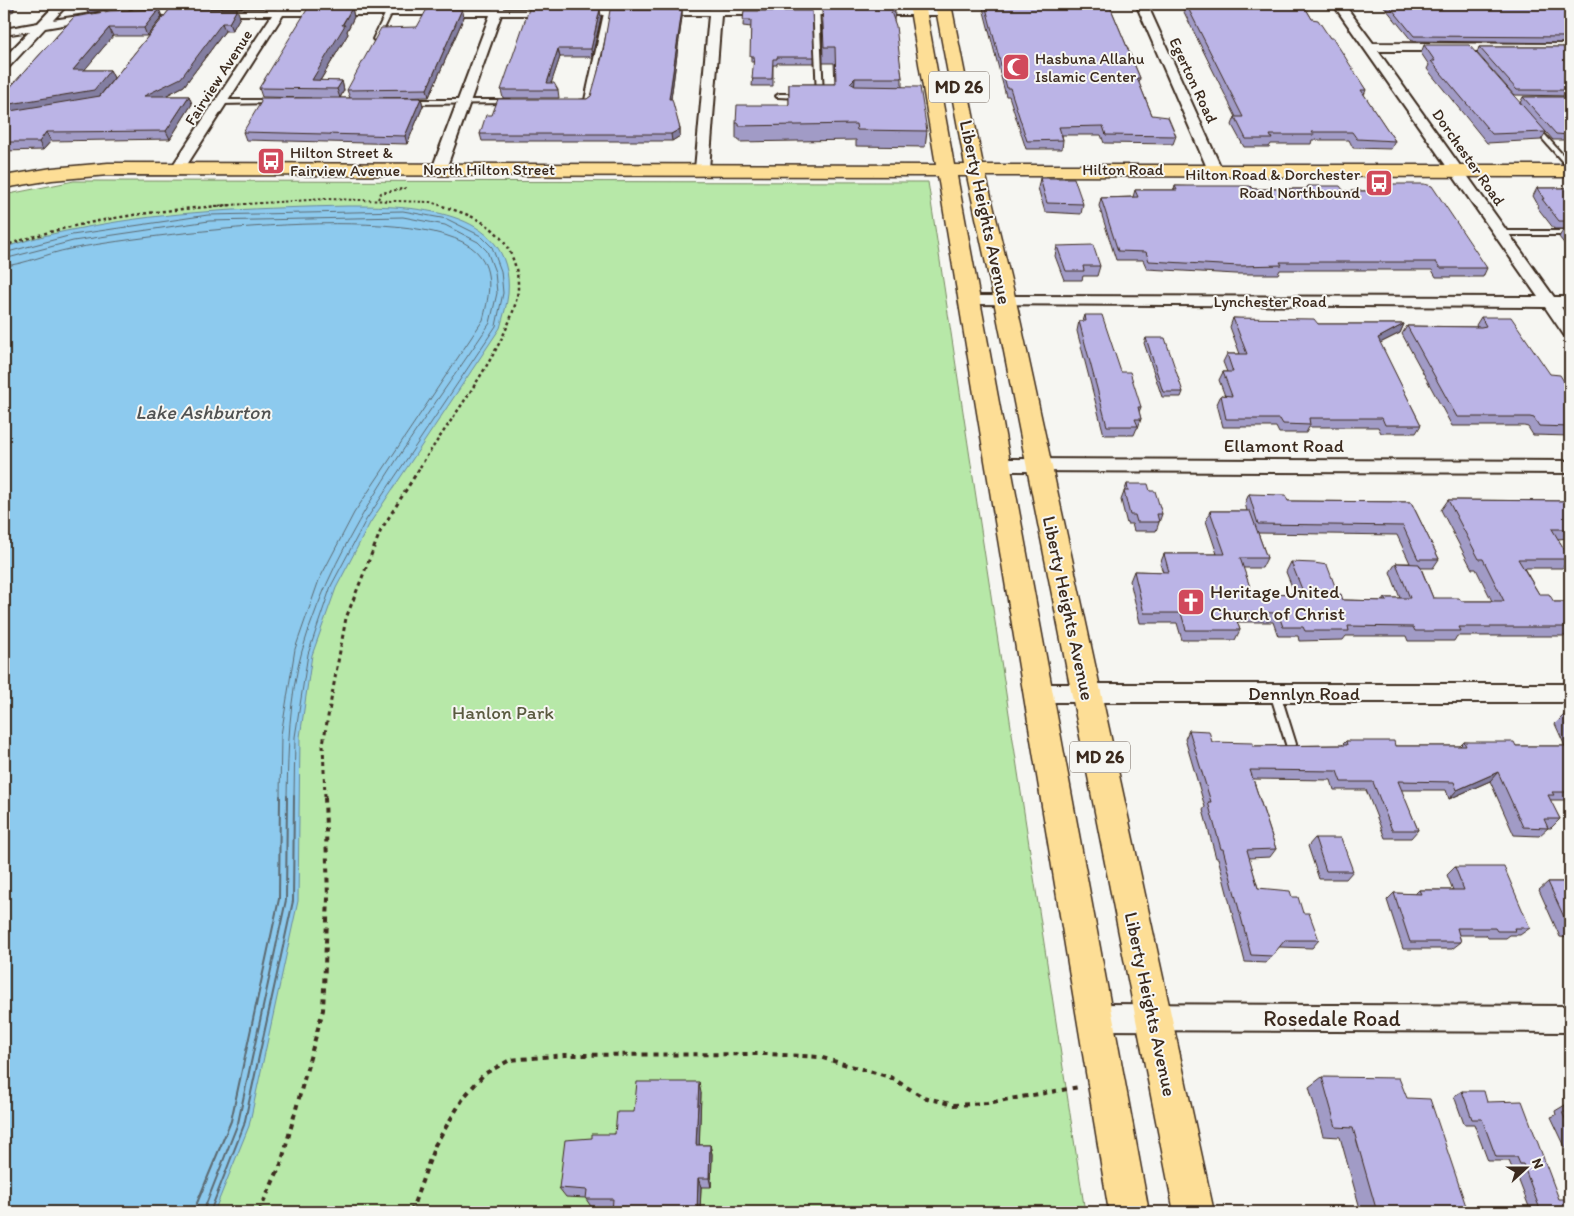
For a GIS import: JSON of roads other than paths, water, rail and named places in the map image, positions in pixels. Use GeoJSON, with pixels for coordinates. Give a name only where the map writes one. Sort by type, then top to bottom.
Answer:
{"type":"FeatureCollection","features":[{"type":"Feature","properties":{"kind":"main road","name":"Liberty Heights Avenue"},"geometry":{"type":"LineString","coordinates":[[917,8],[930,98],[947,170],[1129,1212]]}},
{"type":"Feature","properties":{"kind":"main road","name":"Liberty Heights Avenue"},"geometry":{"type":"LineString","coordinates":[[944,8],[975,170],[1005,301],[1194,1212]]}},
{"type":"Feature","properties":{"kind":"main road","name":"North Hilton Street"},"geometry":{"type":"LineString","coordinates":[[4,182],[89,170],[178,168],[975,170]]}},
{"type":"Feature","properties":{"kind":"main road","name":"Hilton Road"},"geometry":{"type":"LineString","coordinates":[[975,170],[1570,169]]}},
{"type":"Feature","properties":{"kind":"street"},"geometry":{"type":"LineString","coordinates":[[4,65],[62,4]]}},
{"type":"Feature","properties":{"kind":"street","name":"Egerton Road"},"geometry":{"type":"LineString","coordinates":[[1141,4],[1216,170]]}},
{"type":"Feature","properties":{"kind":"street","name":"Dorchester Road"},"geometry":{"type":"LineString","coordinates":[[1339,4],[1570,330]]}},
{"type":"Feature","properties":{"kind":"street"},"geometry":{"type":"LineString","coordinates":[[4,32],[117,13],[175,8],[944,8]]}},
{"type":"Feature","properties":{"kind":"street","name":"Fairview Avenue"},"geometry":{"type":"LineString","coordinates":[[178,168],[282,8]]}},
{"type":"Feature","properties":{"kind":"street"},"geometry":{"type":"LineString","coordinates":[[439,169],[499,8]]}},
{"type":"Feature","properties":{"kind":"street"},"geometry":{"type":"LineString","coordinates":[[702,170],[716,8]]}},
{"type":"Feature","properties":{"kind":"street"},"geometry":{"type":"LineString","coordinates":[[1369,47],[1469,49],[1570,47]]}},
{"type":"Feature","properties":{"kind":"street","name":"Lynchester Road"},"geometry":{"type":"LineString","coordinates":[[970,301],[1570,302]]}},
{"type":"Feature","properties":{"kind":"street","name":"Ellamont Road"},"geometry":{"type":"LineString","coordinates":[[998,465],[1570,467]]}},
{"type":"Feature","properties":{"kind":"street","name":"Dennlyn Road"},"geometry":{"type":"LineString","coordinates":[[1038,693],[1570,693]]}},
{"type":"Feature","properties":{"kind":"street","name":"Rosedale Road"},"geometry":{"type":"LineString","coordinates":[[1095,1017],[1570,1019]]}},
{"type":"Feature","properties":{"kind":"lane"},"geometry":{"type":"LineString","coordinates":[[162,24],[175,8]]}},
{"type":"Feature","properties":{"kind":"lane"},"geometry":{"type":"LineString","coordinates":[[374,43],[391,8]]}},
{"type":"Feature","properties":{"kind":"lane"},"geometry":{"type":"LineString","coordinates":[[569,102],[588,102],[608,8]]}},
{"type":"Feature","properties":{"kind":"lane"},"geometry":{"type":"LineString","coordinates":[[780,96],[820,96],[817,8]]}},
{"type":"Feature","properties":{"kind":"lane"},"geometry":{"type":"LineString","coordinates":[[221,102],[284,102]]}},
{"type":"Feature","properties":{"kind":"lane"},"geometry":{"type":"LineString","coordinates":[[401,102],[522,102]]}},
{"type":"Feature","properties":{"kind":"lane"},"geometry":{"type":"LineString","coordinates":[[1529,120],[1570,169]]}},
{"type":"Feature","properties":{"kind":"lane"},"geometry":{"type":"LineString","coordinates":[[1501,233],[1570,233]]}},
{"type":"Feature","properties":{"kind":"lane"},"geometry":{"type":"LineString","coordinates":[[1275,693],[1291,744]]}},
{"type":"Feature","properties":{"kind":"water","name":"Lake Ashburton"},"geometry":{"type":"Polygon","coordinates":[[[347,206],[399,207],[427,211],[453,217],[476,227],[494,243],[506,265],[508,294],[500,328],[370,523],[336,588],[312,655],[300,737],[298,901],[249,1126],[214,1212],[4,1212],[4,248],[66,231],[134,219],[255,209],[347,206]]]}},
{"type":"Feature","properties":{"kind":"place","name":"Hasbuna Allahu Islamic Center"},"geometry":{"type":"Point","coordinates":[1016,67]}},
{"type":"Feature","properties":{"kind":"place","name":"Hilton Street & Fairview Avenue"},"geometry":{"type":"Point","coordinates":[271,161]}},
{"type":"Feature","properties":{"kind":"place","name":"Hilton Road & Dorchester Road Northbound"},"geometry":{"type":"Point","coordinates":[1379,183]}},
{"type":"Feature","properties":{"kind":"place","name":"Heritage United Church of Christ"},"geometry":{"type":"Point","coordinates":[1191,602]}},
{"type":"Feature","properties":{"kind":"park label","name":"Hanlon Park"},"geometry":{"type":"Point","coordinates":[503,712]}}]}
